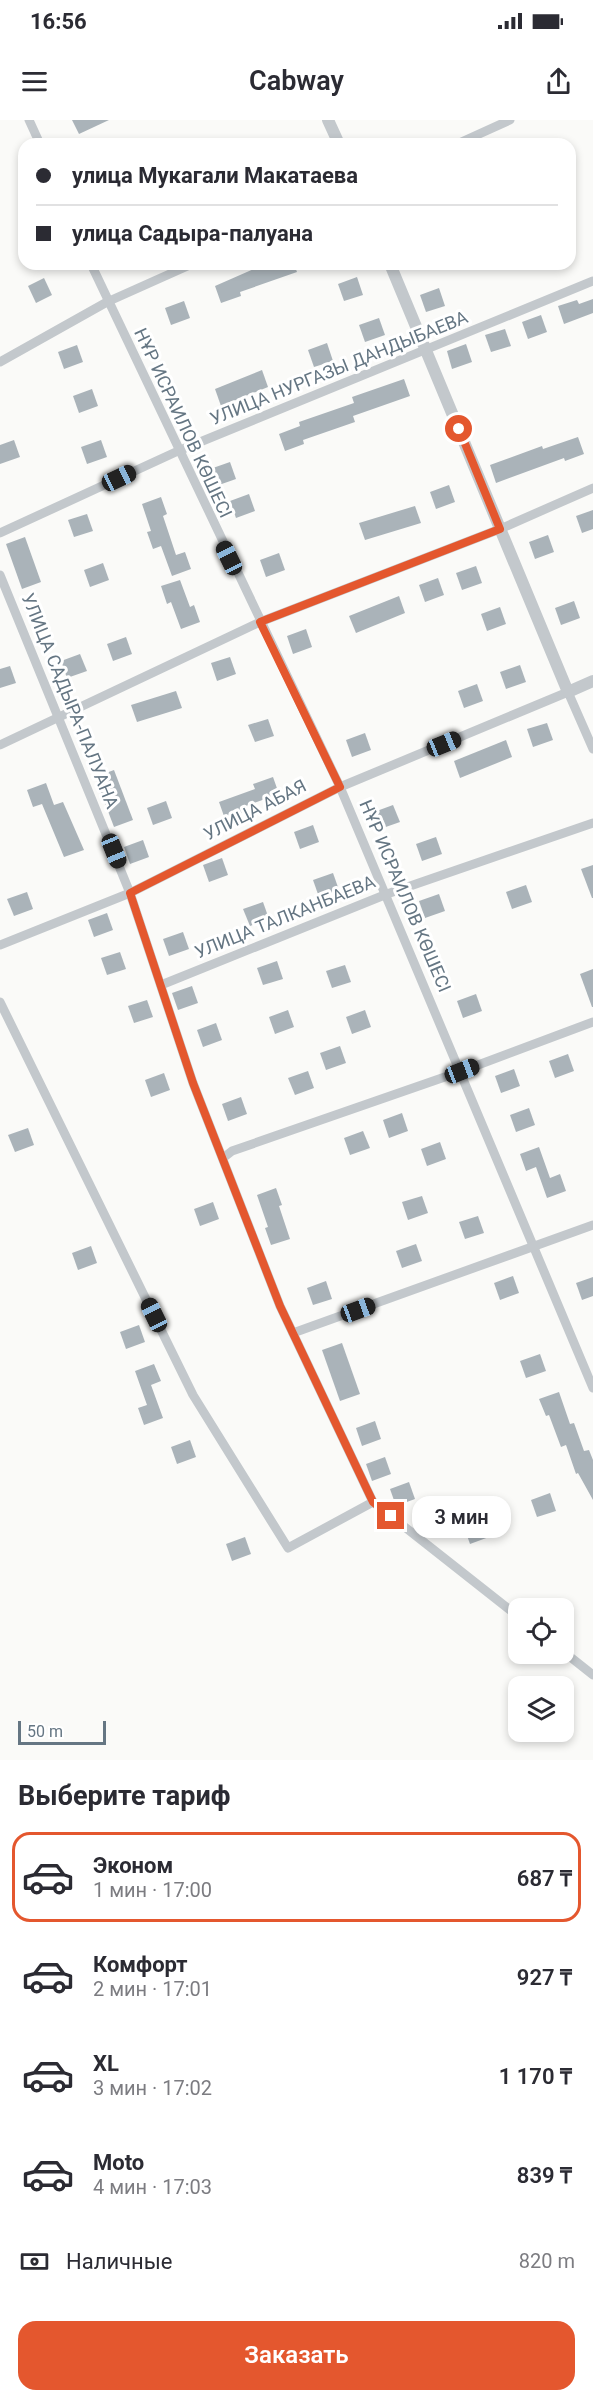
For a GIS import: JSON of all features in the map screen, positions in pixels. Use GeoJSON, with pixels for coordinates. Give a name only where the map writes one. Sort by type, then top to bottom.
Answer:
{"type":"FeatureCollection","features":[{"type":"Feature","properties":{"kind":"street"},"geometry":{"type":"LineString","coordinates":[[29,120],[36,138]]}},
{"type":"Feature","properties":{"kind":"street"},"geometry":{"type":"LineString","coordinates":[[328,120],[336,138]]}},
{"type":"Feature","properties":{"kind":"street"},"geometry":{"type":"LineString","coordinates":[[471,138],[510,120]]}},
{"type":"Feature","properties":{"kind":"street","name":"НҰР ИСРАИЛОВ КӨШЕСІ"},"geometry":{"type":"LineString","coordinates":[[94,270],[340,787],[462,1071],[533,1248],[593,1388]]}},
{"type":"Feature","properties":{"kind":"street"},"geometry":{"type":"LineString","coordinates":[[0,362],[107,302],[179,270]]}},
{"type":"Feature","properties":{"kind":"street"},"geometry":{"type":"LineString","coordinates":[[393,270],[593,749]]}},
{"type":"Feature","properties":{"kind":"street","name":"УЛИЦА НУРГАЗЫ ДАНДЫБАЕВА"},"geometry":{"type":"LineString","coordinates":[[0,533],[178,451],[593,281]]}},
{"type":"Feature","properties":{"kind":"street"},"geometry":{"type":"LineString","coordinates":[[0,745],[60,719],[260,622],[500,529],[593,488]]}},
{"type":"Feature","properties":{"kind":"street","name":"УЛИЦА САДЫРА-ПАЛУАНА"},"geometry":{"type":"LineString","coordinates":[[0,575],[130,893],[193,1083],[293,1333],[373,1502],[508,1608]]}},
{"type":"Feature","properties":{"kind":"street","name":"УЛИЦА АБАЯ"},"geometry":{"type":"LineString","coordinates":[[0,945],[130,893],[340,787],[593,681]]}},
{"type":"Feature","properties":{"kind":"street","name":"УЛИЦА ТАЛКАНБАЕВА"},"geometry":{"type":"LineString","coordinates":[[161,985],[387,894],[593,823]]}},
{"type":"Feature","properties":{"kind":"street"},"geometry":{"type":"LineString","coordinates":[[0,1002],[193,1395],[288,1548],[373,1502]]}},
{"type":"Feature","properties":{"kind":"street"},"geometry":{"type":"LineString","coordinates":[[223,1158],[232,1151],[462,1071],[593,1022]]}},
{"type":"Feature","properties":{"kind":"street"},"geometry":{"type":"LineString","coordinates":[[293,1333],[593,1225]]}},
{"type":"Feature","properties":{"kind":"street"},"geometry":{"type":"LineString","coordinates":[[574,1660],[593,1675]]}},
{"type":"Feature","properties":{"kind":"building"},"geometry":{"type":"Polygon","coordinates":[[[72,120],[109,120],[79,134],[72,120]]]}},
{"type":"Feature","properties":{"kind":"building"},"geometry":{"type":"Polygon","coordinates":[[[251,270],[296,270],[297,272],[240,292],[241,296],[221,303],[215,286],[251,270]]]}},
{"type":"Feature","properties":{"kind":"building"},"geometry":{"type":"Polygon","coordinates":[[[357,277],[363,295],[344,301],[338,284],[357,277]]]}},
{"type":"Feature","properties":{"kind":"building"},"geometry":{"type":"Polygon","coordinates":[[[44,278],[52,295],[36,303],[28,286],[44,278]]]}},
{"type":"Feature","properties":{"kind":"building"},"geometry":{"type":"Polygon","coordinates":[[[439,288],[445,306],[426,312],[420,295],[439,288]]]}},
{"type":"Feature","properties":{"kind":"building"},"geometry":{"type":"Polygon","coordinates":[[[593,299],[593,313],[564,324],[558,306],[577,300],[579,304],[593,299]]]}},
{"type":"Feature","properties":{"kind":"building"},"geometry":{"type":"Polygon","coordinates":[[[184,301],[190,318],[171,325],[165,308],[184,301]]]}},
{"type":"Feature","properties":{"kind":"building"},"geometry":{"type":"Polygon","coordinates":[[[541,315],[547,332],[528,339],[522,322],[541,315]]]}},
{"type":"Feature","properties":{"kind":"building"},"geometry":{"type":"Polygon","coordinates":[[[379,318],[385,335],[365,342],[359,325],[379,318]]]}},
{"type":"Feature","properties":{"kind":"building"},"geometry":{"type":"Polygon","coordinates":[[[505,329],[511,346],[491,352],[485,335],[505,329]]]}},
{"type":"Feature","properties":{"kind":"building"},"geometry":{"type":"Polygon","coordinates":[[[327,343],[333,361],[314,367],[308,350],[327,343]]]}},
{"type":"Feature","properties":{"kind":"building"},"geometry":{"type":"Polygon","coordinates":[[[466,344],[472,362],[452,369],[447,351],[466,344]]]}},
{"type":"Feature","properties":{"kind":"building"},"geometry":{"type":"Polygon","coordinates":[[[77,345],[83,362],[64,369],[58,352],[77,345]]]}},
{"type":"Feature","properties":{"kind":"building"},"geometry":{"type":"Polygon","coordinates":[[[262,370],[268,387],[221,406],[215,389],[262,370]]]}},
{"type":"Feature","properties":{"kind":"building"},"geometry":{"type":"Polygon","coordinates":[[[404,379],[410,396],[353,416],[355,422],[303,440],[304,444],[285,451],[279,434],[300,426],[299,422],[354,403],[352,397],[404,379]]]}},
{"type":"Feature","properties":{"kind":"building"},"geometry":{"type":"Polygon","coordinates":[[[92,389],[98,406],[79,413],[73,396],[92,389]]]}},
{"type":"Feature","properties":{"kind":"building"},"geometry":{"type":"Polygon","coordinates":[[[578,437],[584,454],[565,461],[564,458],[496,483],[490,465],[542,446],[543,449],[578,437]]]}},
{"type":"Feature","properties":{"kind":"building"},"geometry":{"type":"Polygon","coordinates":[[[14,440],[20,457],[0,464],[0,445],[14,440]]]}},
{"type":"Feature","properties":{"kind":"building"},"geometry":{"type":"Polygon","coordinates":[[[101,440],[107,457],[87,464],[81,447],[101,440]]]}},
{"type":"Feature","properties":{"kind":"building"},"geometry":{"type":"Polygon","coordinates":[[[230,462],[236,479],[216,486],[210,469],[230,462]]]}},
{"type":"Feature","properties":{"kind":"building"},"geometry":{"type":"Polygon","coordinates":[[[449,485],[455,502],[436,509],[430,492],[449,485]]]}},
{"type":"Feature","properties":{"kind":"building"},"geometry":{"type":"Polygon","coordinates":[[[249,494],[255,511],[236,518],[230,501],[249,494]]]}},
{"type":"Feature","properties":{"kind":"building"},"geometry":{"type":"Polygon","coordinates":[[[161,497],[167,514],[163,516],[176,555],[185,552],[191,569],[172,576],[161,546],[153,549],[147,532],[151,531],[142,504],[161,497]]]}},
{"type":"Feature","properties":{"kind":"building"},"geometry":{"type":"Polygon","coordinates":[[[415,506],[421,523],[365,540],[359,523],[415,506]]]}},
{"type":"Feature","properties":{"kind":"building"},"geometry":{"type":"Polygon","coordinates":[[[593,510],[593,529],[582,533],[576,516],[593,510]]]}},
{"type":"Feature","properties":{"kind":"building"},"geometry":{"type":"Polygon","coordinates":[[[87,514],[93,531],[74,537],[68,520],[87,514]]]}},
{"type":"Feature","properties":{"kind":"building"},"geometry":{"type":"Polygon","coordinates":[[[548,535],[554,552],[535,559],[529,542],[548,535]]]}},
{"type":"Feature","properties":{"kind":"building"},"geometry":{"type":"Polygon","coordinates":[[[25,537],[41,582],[22,589],[6,544],[25,537]]]}},
{"type":"Feature","properties":{"kind":"building"},"geometry":{"type":"Polygon","coordinates":[[[279,553],[285,570],[266,577],[260,560],[279,553]]]}},
{"type":"Feature","properties":{"kind":"building"},"geometry":{"type":"Polygon","coordinates":[[[103,563],[109,580],[90,587],[84,570],[103,563]]]}},
{"type":"Feature","properties":{"kind":"building"},"geometry":{"type":"Polygon","coordinates":[[[476,566],[482,583],[462,590],[456,573],[476,566]]]}},
{"type":"Feature","properties":{"kind":"building"},"geometry":{"type":"Polygon","coordinates":[[[438,578],[444,595],[425,602],[419,585],[438,578]]]}},
{"type":"Feature","properties":{"kind":"building"},"geometry":{"type":"Polygon","coordinates":[[[180,580],[190,607],[194,605],[200,622],[181,629],[171,602],[167,604],[161,586],[180,580]]]}},
{"type":"Feature","properties":{"kind":"building"},"geometry":{"type":"Polygon","coordinates":[[[399,596],[405,613],[356,633],[349,616],[399,596]]]}},
{"type":"Feature","properties":{"kind":"building"},"geometry":{"type":"Polygon","coordinates":[[[574,601],[580,618],[561,625],[555,608],[574,601]]]}},
{"type":"Feature","properties":{"kind":"building"},"geometry":{"type":"Polygon","coordinates":[[[500,607],[506,624],[487,631],[481,614],[500,607]]]}},
{"type":"Feature","properties":{"kind":"building"},"geometry":{"type":"Polygon","coordinates":[[[306,629],[312,647],[293,654],[287,636],[306,629]]]}},
{"type":"Feature","properties":{"kind":"building"},"geometry":{"type":"Polygon","coordinates":[[[126,637],[132,654],[113,661],[107,644],[126,637]]]}},
{"type":"Feature","properties":{"kind":"building"},"geometry":{"type":"Polygon","coordinates":[[[80,654],[87,671],[67,678],[61,661],[80,654]]]}},
{"type":"Feature","properties":{"kind":"building"},"geometry":{"type":"Polygon","coordinates":[[[230,657],[236,674],[217,681],[211,663],[230,657]]]}},
{"type":"Feature","properties":{"kind":"building"},"geometry":{"type":"Polygon","coordinates":[[[520,665],[526,682],[506,689],[500,672],[520,665]]]}},
{"type":"Feature","properties":{"kind":"building"},"geometry":{"type":"Polygon","coordinates":[[[10,666],[16,683],[0,688],[0,669],[10,666]]]}},
{"type":"Feature","properties":{"kind":"building"},"geometry":{"type":"Polygon","coordinates":[[[477,684],[483,701],[464,708],[458,691],[477,684]]]}},
{"type":"Feature","properties":{"kind":"building"},"geometry":{"type":"Polygon","coordinates":[[[176,691],[182,708],[137,722],[131,705],[176,691]]]}},
{"type":"Feature","properties":{"kind":"building"},"geometry":{"type":"Polygon","coordinates":[[[268,719],[274,736],[255,742],[248,725],[268,719]]]}},
{"type":"Feature","properties":{"kind":"building"},"geometry":{"type":"Polygon","coordinates":[[[547,723],[553,740],[533,747],[527,729],[547,723]]]}},
{"type":"Feature","properties":{"kind":"building"},"geometry":{"type":"Polygon","coordinates":[[[365,733],[371,750],[352,757],[346,740],[365,733]]]}},
{"type":"Feature","properties":{"kind":"building"},"geometry":{"type":"Polygon","coordinates":[[[506,740],[512,757],[460,778],[454,761],[506,740]]]}},
{"type":"Feature","properties":{"kind":"building"},"geometry":{"type":"Polygon","coordinates":[[[114,770],[133,820],[114,827],[95,777],[114,770]]]}},
{"type":"Feature","properties":{"kind":"building"},"geometry":{"type":"Polygon","coordinates":[[[273,777],[279,794],[243,807],[245,812],[225,819],[219,802],[255,789],[253,784],[273,777]]]}},
{"type":"Feature","properties":{"kind":"building"},"geometry":{"type":"Polygon","coordinates":[[[46,783],[54,805],[63,802],[84,850],[64,857],[42,804],[33,807],[27,790],[46,783]]]}},
{"type":"Feature","properties":{"kind":"building"},"geometry":{"type":"Polygon","coordinates":[[[166,801],[172,818],[153,825],[147,808],[166,801]]]}},
{"type":"Feature","properties":{"kind":"building"},"geometry":{"type":"Polygon","coordinates":[[[393,805],[400,822],[380,829],[374,812],[393,805]]]}},
{"type":"Feature","properties":{"kind":"building"},"geometry":{"type":"Polygon","coordinates":[[[313,825],[319,842],[300,849],[294,832],[313,825]]]}},
{"type":"Feature","properties":{"kind":"building"},"geometry":{"type":"Polygon","coordinates":[[[436,837],[442,854],[422,861],[416,844],[436,837]]]}},
{"type":"Feature","properties":{"kind":"building"},"geometry":{"type":"Polygon","coordinates":[[[143,840],[149,857],[130,864],[124,847],[143,840]]]}},
{"type":"Feature","properties":{"kind":"building"},"geometry":{"type":"Polygon","coordinates":[[[222,858],[228,875],[209,882],[203,865],[222,858]]]}},
{"type":"Feature","properties":{"kind":"building"},"geometry":{"type":"Polygon","coordinates":[[[593,865],[593,898],[592,898],[581,869],[593,865]]]}},
{"type":"Feature","properties":{"kind":"building"},"geometry":{"type":"Polygon","coordinates":[[[333,873],[339,890],[319,897],[313,880],[333,873]]]}},
{"type":"Feature","properties":{"kind":"building"},"geometry":{"type":"Polygon","coordinates":[[[526,885],[532,902],[512,909],[506,892],[526,885]]]}},
{"type":"Feature","properties":{"kind":"building"},"geometry":{"type":"Polygon","coordinates":[[[27,892],[33,909],[14,916],[7,899],[27,892]]]}},
{"type":"Feature","properties":{"kind":"building"},"geometry":{"type":"Polygon","coordinates":[[[439,894],[445,911],[425,918],[419,901],[439,894]]]}},
{"type":"Feature","properties":{"kind":"building"},"geometry":{"type":"Polygon","coordinates":[[[263,902],[269,919],[250,926],[243,909],[263,902]]]}},
{"type":"Feature","properties":{"kind":"building"},"geometry":{"type":"Polygon","coordinates":[[[107,913],[113,930],[94,937],[88,920],[107,913]]]}},
{"type":"Feature","properties":{"kind":"building"},"geometry":{"type":"Polygon","coordinates":[[[183,932],[189,949],[169,956],[163,939],[183,932]]]}},
{"type":"Feature","properties":{"kind":"building"},"geometry":{"type":"Polygon","coordinates":[[[120,952],[126,969],[107,975],[101,958],[120,952]]]}},
{"type":"Feature","properties":{"kind":"building"},"geometry":{"type":"Polygon","coordinates":[[[277,961],[283,979],[263,985],[257,968],[277,961]]]}},
{"type":"Feature","properties":{"kind":"building"},"geometry":{"type":"Polygon","coordinates":[[[345,965],[351,982],[332,988],[326,971],[345,965]]]}},
{"type":"Feature","properties":{"kind":"building"},"geometry":{"type":"Polygon","coordinates":[[[593,969],[593,1007],[592,1007],[580,974],[593,969]]]}},
{"type":"Feature","properties":{"kind":"building"},"geometry":{"type":"Polygon","coordinates":[[[192,986],[198,1003],[178,1010],[172,993],[192,986]]]}},
{"type":"Feature","properties":{"kind":"building"},"geometry":{"type":"Polygon","coordinates":[[[476,994],[482,1011],[463,1018],[457,1001],[476,994]]]}},
{"type":"Feature","properties":{"kind":"building"},"geometry":{"type":"Polygon","coordinates":[[[147,1000],[153,1017],[134,1023],[128,1006],[147,1000]]]}},
{"type":"Feature","properties":{"kind":"building"},"geometry":{"type":"Polygon","coordinates":[[[288,1010],[294,1027],[275,1034],[269,1017],[288,1010]]]}},
{"type":"Feature","properties":{"kind":"building"},"geometry":{"type":"Polygon","coordinates":[[[365,1010],[371,1027],[352,1034],[346,1017],[365,1010]]]}},
{"type":"Feature","properties":{"kind":"building"},"geometry":{"type":"Polygon","coordinates":[[[216,1023],[222,1040],[203,1047],[197,1030],[216,1023]]]}},
{"type":"Feature","properties":{"kind":"building"},"geometry":{"type":"Polygon","coordinates":[[[340,1046],[346,1063],[326,1070],[320,1053],[340,1046]]]}},
{"type":"Feature","properties":{"kind":"building"},"geometry":{"type":"Polygon","coordinates":[[[568,1054],[574,1071],[555,1078],[549,1061],[568,1054]]]}},
{"type":"Feature","properties":{"kind":"building"},"geometry":{"type":"Polygon","coordinates":[[[514,1069],[520,1086],[501,1093],[495,1076],[514,1069]]]}},
{"type":"Feature","properties":{"kind":"building"},"geometry":{"type":"Polygon","coordinates":[[[308,1071],[314,1088],[295,1095],[288,1078],[308,1071]]]}},
{"type":"Feature","properties":{"kind":"building"},"geometry":{"type":"Polygon","coordinates":[[[164,1073],[170,1090],[151,1097],[145,1080],[164,1073]]]}},
{"type":"Feature","properties":{"kind":"building"},"geometry":{"type":"Polygon","coordinates":[[[241,1097],[247,1114],[228,1121],[222,1104],[241,1097]]]}},
{"type":"Feature","properties":{"kind":"building"},"geometry":{"type":"Polygon","coordinates":[[[529,1108],[535,1125],[516,1132],[510,1115],[529,1108]]]}},
{"type":"Feature","properties":{"kind":"building"},"geometry":{"type":"Polygon","coordinates":[[[402,1113],[408,1131],[389,1138],[383,1120],[402,1113]]]}},
{"type":"Feature","properties":{"kind":"building"},"geometry":{"type":"Polygon","coordinates":[[[28,1128],[34,1145],[15,1152],[8,1135],[28,1128]]]}},
{"type":"Feature","properties":{"kind":"building"},"geometry":{"type":"Polygon","coordinates":[[[363,1131],[370,1148],[350,1155],[344,1138],[363,1131]]]}},
{"type":"Feature","properties":{"kind":"building"},"geometry":{"type":"Polygon","coordinates":[[[440,1142],[446,1159],[427,1166],[421,1149],[440,1142]]]}},
{"type":"Feature","properties":{"kind":"building"},"geometry":{"type":"Polygon","coordinates":[[[539,1147],[550,1178],[560,1174],[566,1191],[547,1198],[536,1167],[526,1171],[520,1154],[539,1147]]]}},
{"type":"Feature","properties":{"kind":"building"},"geometry":{"type":"Polygon","coordinates":[[[276,1188],[282,1205],[279,1206],[290,1239],[271,1245],[265,1228],[268,1227],[257,1195],[276,1188]]]}},
{"type":"Feature","properties":{"kind":"building"},"geometry":{"type":"Polygon","coordinates":[[[422,1196],[428,1213],[408,1220],[402,1202],[422,1196]]]}},
{"type":"Feature","properties":{"kind":"building"},"geometry":{"type":"Polygon","coordinates":[[[213,1202],[219,1219],[200,1226],[194,1209],[213,1202]]]}},
{"type":"Feature","properties":{"kind":"building"},"geometry":{"type":"Polygon","coordinates":[[[478,1216],[484,1233],[465,1239],[459,1222],[478,1216]]]}},
{"type":"Feature","properties":{"kind":"building"},"geometry":{"type":"Polygon","coordinates":[[[416,1244],[422,1261],[402,1268],[396,1251],[416,1244]]]}},
{"type":"Feature","properties":{"kind":"building"},"geometry":{"type":"Polygon","coordinates":[[[91,1246],[97,1263],[78,1270],[72,1253],[91,1246]]]}},
{"type":"Feature","properties":{"kind":"building"},"geometry":{"type":"Polygon","coordinates":[[[513,1276],[519,1293],[500,1300],[494,1283],[513,1276]]]}},
{"type":"Feature","properties":{"kind":"building"},"geometry":{"type":"Polygon","coordinates":[[[593,1277],[593,1296],[582,1300],[576,1283],[593,1277]]]}},
{"type":"Feature","properties":{"kind":"building"},"geometry":{"type":"Polygon","coordinates":[[[326,1281],[332,1299],[313,1305],[307,1288],[326,1281]]]}},
{"type":"Feature","properties":{"kind":"building"},"geometry":{"type":"Polygon","coordinates":[[[139,1325],[145,1342],[126,1349],[120,1332],[139,1325]]]}},
{"type":"Feature","properties":{"kind":"building"},"geometry":{"type":"Polygon","coordinates":[[[342,1343],[360,1394],[340,1401],[322,1350],[342,1343]]]}},
{"type":"Feature","properties":{"kind":"building"},"geometry":{"type":"Polygon","coordinates":[[[540,1354],[546,1371],[526,1378],[520,1361],[540,1354]]]}},
{"type":"Feature","properties":{"kind":"building"},"geometry":{"type":"Polygon","coordinates":[[[154,1364],[161,1381],[151,1385],[163,1418],[144,1425],[138,1408],[147,1405],[135,1371],[154,1364]]]}},
{"type":"Feature","properties":{"kind":"building"},"geometry":{"type":"Polygon","coordinates":[[[559,1392],[570,1424],[574,1423],[584,1451],[589,1450],[593,1460],[593,1500],[578,1473],[576,1474],[566,1445],[561,1447],[549,1415],[546,1416],[539,1399],[559,1392]]]}},
{"type":"Feature","properties":{"kind":"building"},"geometry":{"type":"Polygon","coordinates":[[[375,1421],[381,1439],[362,1446],[356,1428],[375,1421]]]}},
{"type":"Feature","properties":{"kind":"building"},"geometry":{"type":"Polygon","coordinates":[[[190,1440],[196,1457],[177,1464],[171,1447],[190,1440]]]}},
{"type":"Feature","properties":{"kind":"building"},"geometry":{"type":"Polygon","coordinates":[[[385,1457],[391,1474],[372,1481],[366,1464],[385,1457]]]}},
{"type":"Feature","properties":{"kind":"building"},"geometry":{"type":"Polygon","coordinates":[[[409,1482],[415,1499],[396,1506],[390,1489],[409,1482]]]}},
{"type":"Feature","properties":{"kind":"building"},"geometry":{"type":"Polygon","coordinates":[[[550,1493],[556,1511],[537,1517],[531,1500],[550,1493]]]}},
{"type":"Feature","properties":{"kind":"building"},"geometry":{"type":"Polygon","coordinates":[[[483,1520],[489,1537],[470,1544],[464,1527],[483,1520]]]}},
{"type":"Feature","properties":{"kind":"building"},"geometry":{"type":"Polygon","coordinates":[[[245,1537],[251,1554],[232,1561],[226,1544],[245,1537]]]}},
{"type":"Feature","properties":{"kind":"route"},"geometry":{"type":"LineString","coordinates":[[391,1516],[373,1502],[280,1306],[193,1083],[130,893],[340,787],[260,622],[500,529],[459,429]]}}]}
